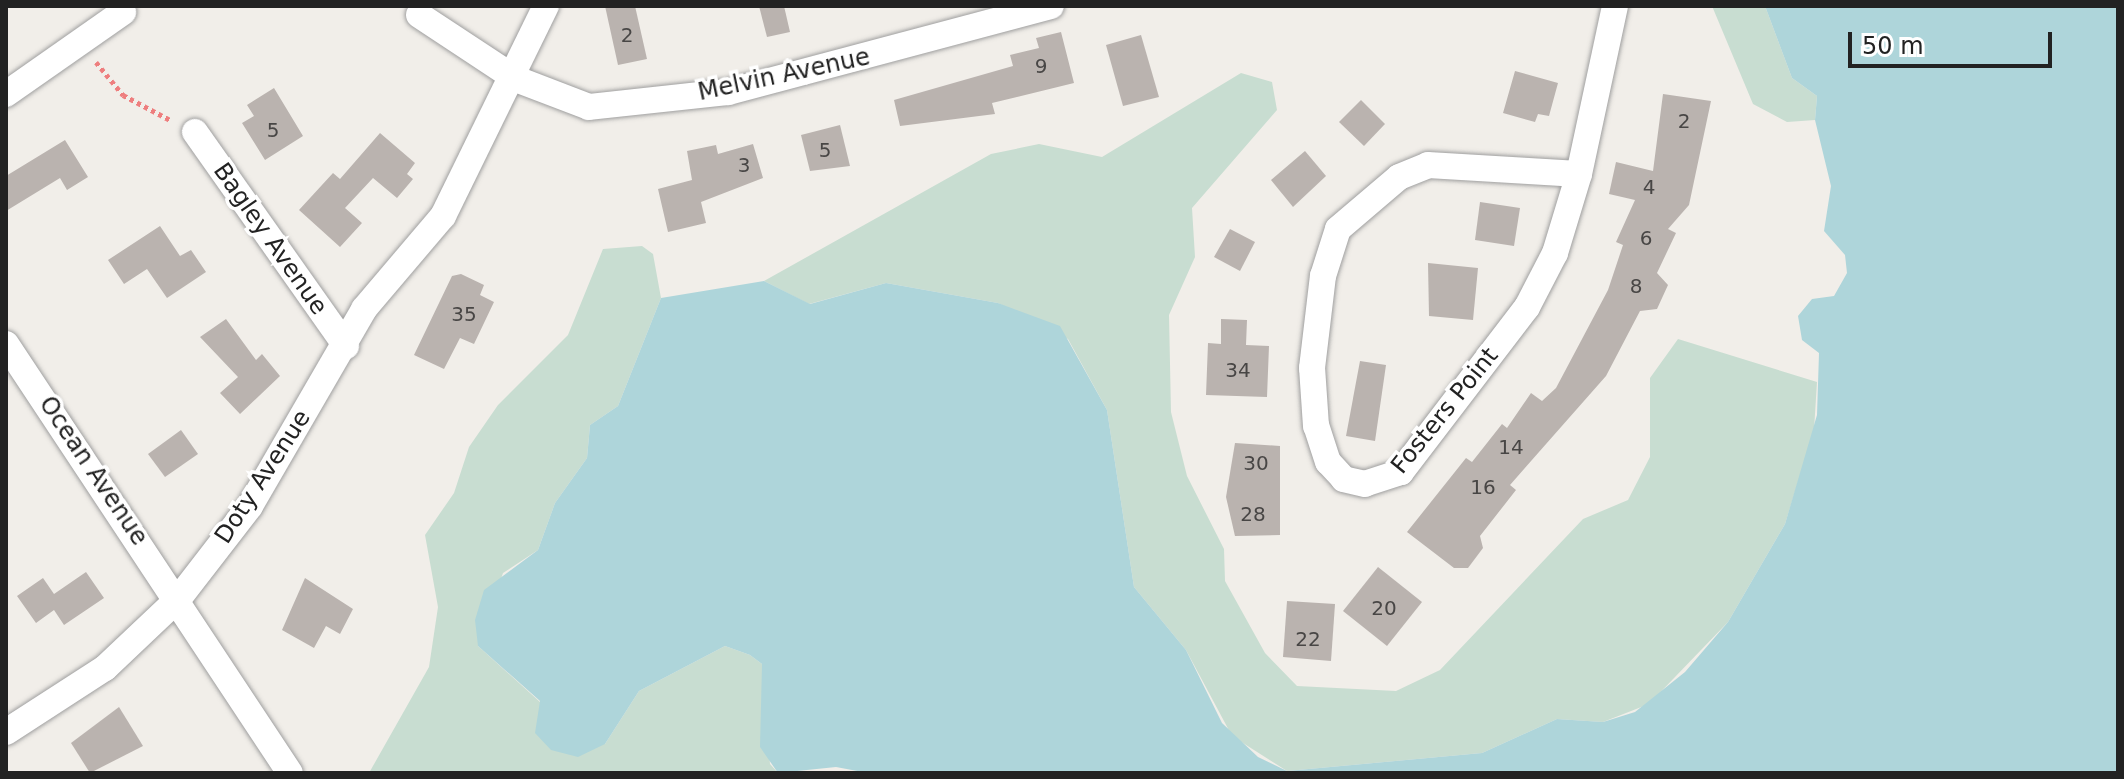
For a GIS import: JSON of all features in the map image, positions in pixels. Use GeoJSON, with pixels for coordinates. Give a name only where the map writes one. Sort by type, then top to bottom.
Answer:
{"type":"FeatureCollection","features":[{"type":"Feature","properties":{"kind":"street","name":"Doty Avenue"},"geometry":{"type":"LineString","coordinates":[[6,732],[105,668],[179,598],[250,506],[346,346],[364,309],[443,216],[516,79],[546,6]]}},
{"type":"Feature","properties":{"kind":"street","name":"Melvin Avenue"},"geometry":{"type":"LineString","coordinates":[[419,15],[516,79],[589,107],[728,92],[1051,6]]}},
{"type":"Feature","properties":{"kind":"street","name":"Fosters Point"},"geometry":{"type":"LineString","coordinates":[[1579,174],[1428,165],[1399,177],[1338,229],[1323,276],[1312,368],[1316,426],[1328,462],[1344,479],[1385,483],[1452,408],[1527,307],[1555,253],[1579,174],[1615,6]]}},
{"type":"Feature","properties":{"kind":"street"},"geometry":{"type":"LineString","coordinates":[[6,94],[123,12]]}},
{"type":"Feature","properties":{"kind":"street","name":"Bagley Avenue"},"geometry":{"type":"LineString","coordinates":[[195,132],[346,346]]}},
{"type":"Feature","properties":{"kind":"street","name":"Ocean Avenue"},"geometry":{"type":"LineString","coordinates":[[6,344],[179,598],[290,773]]}},
{"type":"Feature","properties":{"kind":"path"},"geometry":{"type":"LineString","coordinates":[[81,44],[123,95],[195,132]]}},
{"type":"Feature","properties":{"kind":"green space"},"geometry":{"type":"Polygon","coordinates":[[[1712,6],[1765,6],[1792,78],[1817,96],[1815,120],[1787,122],[1753,104],[1712,6]]]}},
{"type":"Feature","properties":{"kind":"green space"},"geometry":{"type":"Polygon","coordinates":[[[1241,73],[1272,82],[1277,110],[1192,208],[1195,257],[1169,315],[1171,412],[1187,476],[1224,549],[1225,581],[1265,653],[1297,686],[1396,691],[1440,670],[1583,519],[1628,500],[1650,457],[1650,378],[1678,339],[1817,382],[1814,430],[1785,524],[1728,622],[1649,704],[1603,722],[1557,719],[1482,753],[1287,771],[1232,736],[1186,650],[1134,587],[1107,410],[1068,339],[998,303],[886,283],[809,304],[764,281],[991,154],[1039,144],[1102,157],[1241,73]]]}},
{"type":"Feature","properties":{"kind":"green space"},"geometry":{"type":"Polygon","coordinates":[[[642,246],[653,254],[661,298],[618,406],[590,425],[587,458],[555,503],[538,550],[503,573],[478,646],[540,702],[605,744],[639,691],[725,646],[750,655],[762,664],[770,764],[778,773],[369,773],[429,667],[438,607],[425,535],[454,493],[469,447],[498,405],[568,335],[603,249],[642,246]]]}},
{"type":"Feature","properties":{"kind":"water"},"geometry":{"type":"Polygon","coordinates":[[[1765,6],[2118,6],[2118,773],[868,773],[836,767],[778,773],[760,747],[762,664],[750,655],[725,646],[639,691],[605,744],[578,757],[551,750],[535,733],[540,701],[478,646],[475,620],[484,590],[538,550],[555,503],[587,458],[590,425],[618,406],[661,298],[764,281],[810,304],[886,283],[998,303],[1060,326],[1107,410],[1134,587],[1186,650],[1222,723],[1258,757],[1287,771],[1482,753],[1557,719],[1603,722],[1635,712],[1685,672],[1728,622],[1785,524],[1817,415],[1819,353],[1802,340],[1798,316],[1812,299],[1834,296],[1847,273],[1845,255],[1824,231],[1831,186],[1815,120],[1817,96],[1792,78],[1765,6]]]}},
{"type":"Feature","properties":{"kind":"building"},"geometry":{"type":"Polygon","coordinates":[[[605,6],[635,6],[647,59],[618,65],[605,6]]]}},
{"type":"Feature","properties":{"kind":"building"},"geometry":{"type":"Polygon","coordinates":[[[759,6],[784,6],[790,32],[767,37],[759,6]]]}},
{"type":"Feature","properties":{"kind":"building"},"geometry":{"type":"Polygon","coordinates":[[[1061,32],[1074,83],[992,103],[995,114],[900,126],[894,100],[1013,66],[1010,55],[1039,48],[1036,38],[1061,32]]]}},
{"type":"Feature","properties":{"kind":"building"},"geometry":{"type":"Polygon","coordinates":[[[1141,35],[1159,97],[1123,106],[1106,45],[1141,35]]]}},
{"type":"Feature","properties":{"kind":"building"},"geometry":{"type":"Polygon","coordinates":[[[1515,71],[1558,83],[1549,116],[1538,114],[1535,122],[1503,113],[1515,71]]]}},
{"type":"Feature","properties":{"kind":"building"},"geometry":{"type":"Polygon","coordinates":[[[274,88],[303,136],[265,160],[242,123],[254,116],[247,105],[274,88]]]}},
{"type":"Feature","properties":{"kind":"building"},"geometry":{"type":"Polygon","coordinates":[[[1663,94],[1711,101],[1689,205],[1668,229],[1676,233],[1657,273],[1668,285],[1657,309],[1640,311],[1606,376],[1510,485],[1516,490],[1480,536],[1483,548],[1468,568],[1454,568],[1407,532],[1466,458],[1472,462],[1502,424],[1507,428],[1531,393],[1542,401],[1556,388],[1608,290],[1623,245],[1616,242],[1635,200],[1609,194],[1616,162],[1653,171],[1663,94]]]}},
{"type":"Feature","properties":{"kind":"building"},"geometry":{"type":"Polygon","coordinates":[[[1361,100],[1385,124],[1364,146],[1339,122],[1361,100]]]}},
{"type":"Feature","properties":{"kind":"building"},"geometry":{"type":"Polygon","coordinates":[[[840,125],[850,166],[810,171],[801,135],[840,125]]]}},
{"type":"Feature","properties":{"kind":"building"},"geometry":{"type":"Polygon","coordinates":[[[380,133],[415,163],[407,174],[413,179],[397,198],[373,178],[345,208],[362,223],[340,247],[299,210],[333,173],[340,179],[380,133]]]}},
{"type":"Feature","properties":{"kind":"building"},"geometry":{"type":"Polygon","coordinates":[[[65,140],[88,177],[67,190],[60,178],[6,211],[6,176],[65,140]]]}},
{"type":"Feature","properties":{"kind":"building"},"geometry":{"type":"Polygon","coordinates":[[[753,144],[763,178],[701,202],[706,223],[668,232],[658,189],[692,180],[687,151],[716,145],[718,154],[753,144]]]}},
{"type":"Feature","properties":{"kind":"building"},"geometry":{"type":"Polygon","coordinates":[[[1305,151],[1326,176],[1293,207],[1271,180],[1305,151]]]}},
{"type":"Feature","properties":{"kind":"building"},"geometry":{"type":"Polygon","coordinates":[[[1480,202],[1520,208],[1514,246],[1475,240],[1480,202]]]}},
{"type":"Feature","properties":{"kind":"building"},"geometry":{"type":"Polygon","coordinates":[[[160,226],[180,256],[191,250],[206,272],[167,298],[147,269],[124,284],[108,260],[160,226]]]}},
{"type":"Feature","properties":{"kind":"building"},"geometry":{"type":"Polygon","coordinates":[[[1230,229],[1255,242],[1240,271],[1214,257],[1230,229]]]}},
{"type":"Feature","properties":{"kind":"building"},"geometry":{"type":"Polygon","coordinates":[[[1428,263],[1478,268],[1473,320],[1429,316],[1428,263]]]}},
{"type":"Feature","properties":{"kind":"building"},"geometry":{"type":"Polygon","coordinates":[[[461,274],[484,285],[480,295],[494,302],[474,344],[460,338],[444,369],[414,355],[452,276],[461,274]]]}},
{"type":"Feature","properties":{"kind":"building"},"geometry":{"type":"Polygon","coordinates":[[[226,319],[256,360],[262,354],[280,376],[240,414],[220,393],[238,377],[200,337],[226,319]]]}},
{"type":"Feature","properties":{"kind":"building"},"geometry":{"type":"Polygon","coordinates":[[[1221,319],[1247,320],[1246,345],[1269,346],[1267,397],[1206,395],[1208,343],[1221,344],[1221,319]]]}},
{"type":"Feature","properties":{"kind":"building"},"geometry":{"type":"Polygon","coordinates":[[[1360,361],[1386,365],[1375,441],[1346,436],[1360,361]]]}},
{"type":"Feature","properties":{"kind":"building"},"geometry":{"type":"Polygon","coordinates":[[[181,430],[198,454],[165,477],[148,454],[181,430]]]}},
{"type":"Feature","properties":{"kind":"building"},"geometry":{"type":"Polygon","coordinates":[[[1235,443],[1280,446],[1280,535],[1235,536],[1226,497],[1235,443]]]}},
{"type":"Feature","properties":{"kind":"building"},"geometry":{"type":"Polygon","coordinates":[[[1378,567],[1422,602],[1387,646],[1343,611],[1378,567]]]}},
{"type":"Feature","properties":{"kind":"building"},"geometry":{"type":"Polygon","coordinates":[[[86,572],[104,598],[64,625],[54,610],[36,623],[17,596],[43,578],[54,594],[86,572]]]}},
{"type":"Feature","properties":{"kind":"building"},"geometry":{"type":"Polygon","coordinates":[[[305,578],[353,609],[340,634],[326,626],[314,648],[282,630],[305,578]]]}},
{"type":"Feature","properties":{"kind":"building"},"geometry":{"type":"Polygon","coordinates":[[[1287,601],[1335,604],[1331,661],[1283,657],[1287,601]]]}},
{"type":"Feature","properties":{"kind":"building"},"geometry":{"type":"Polygon","coordinates":[[[119,707],[143,746],[90,773],[71,743],[119,707]]]}}]}
